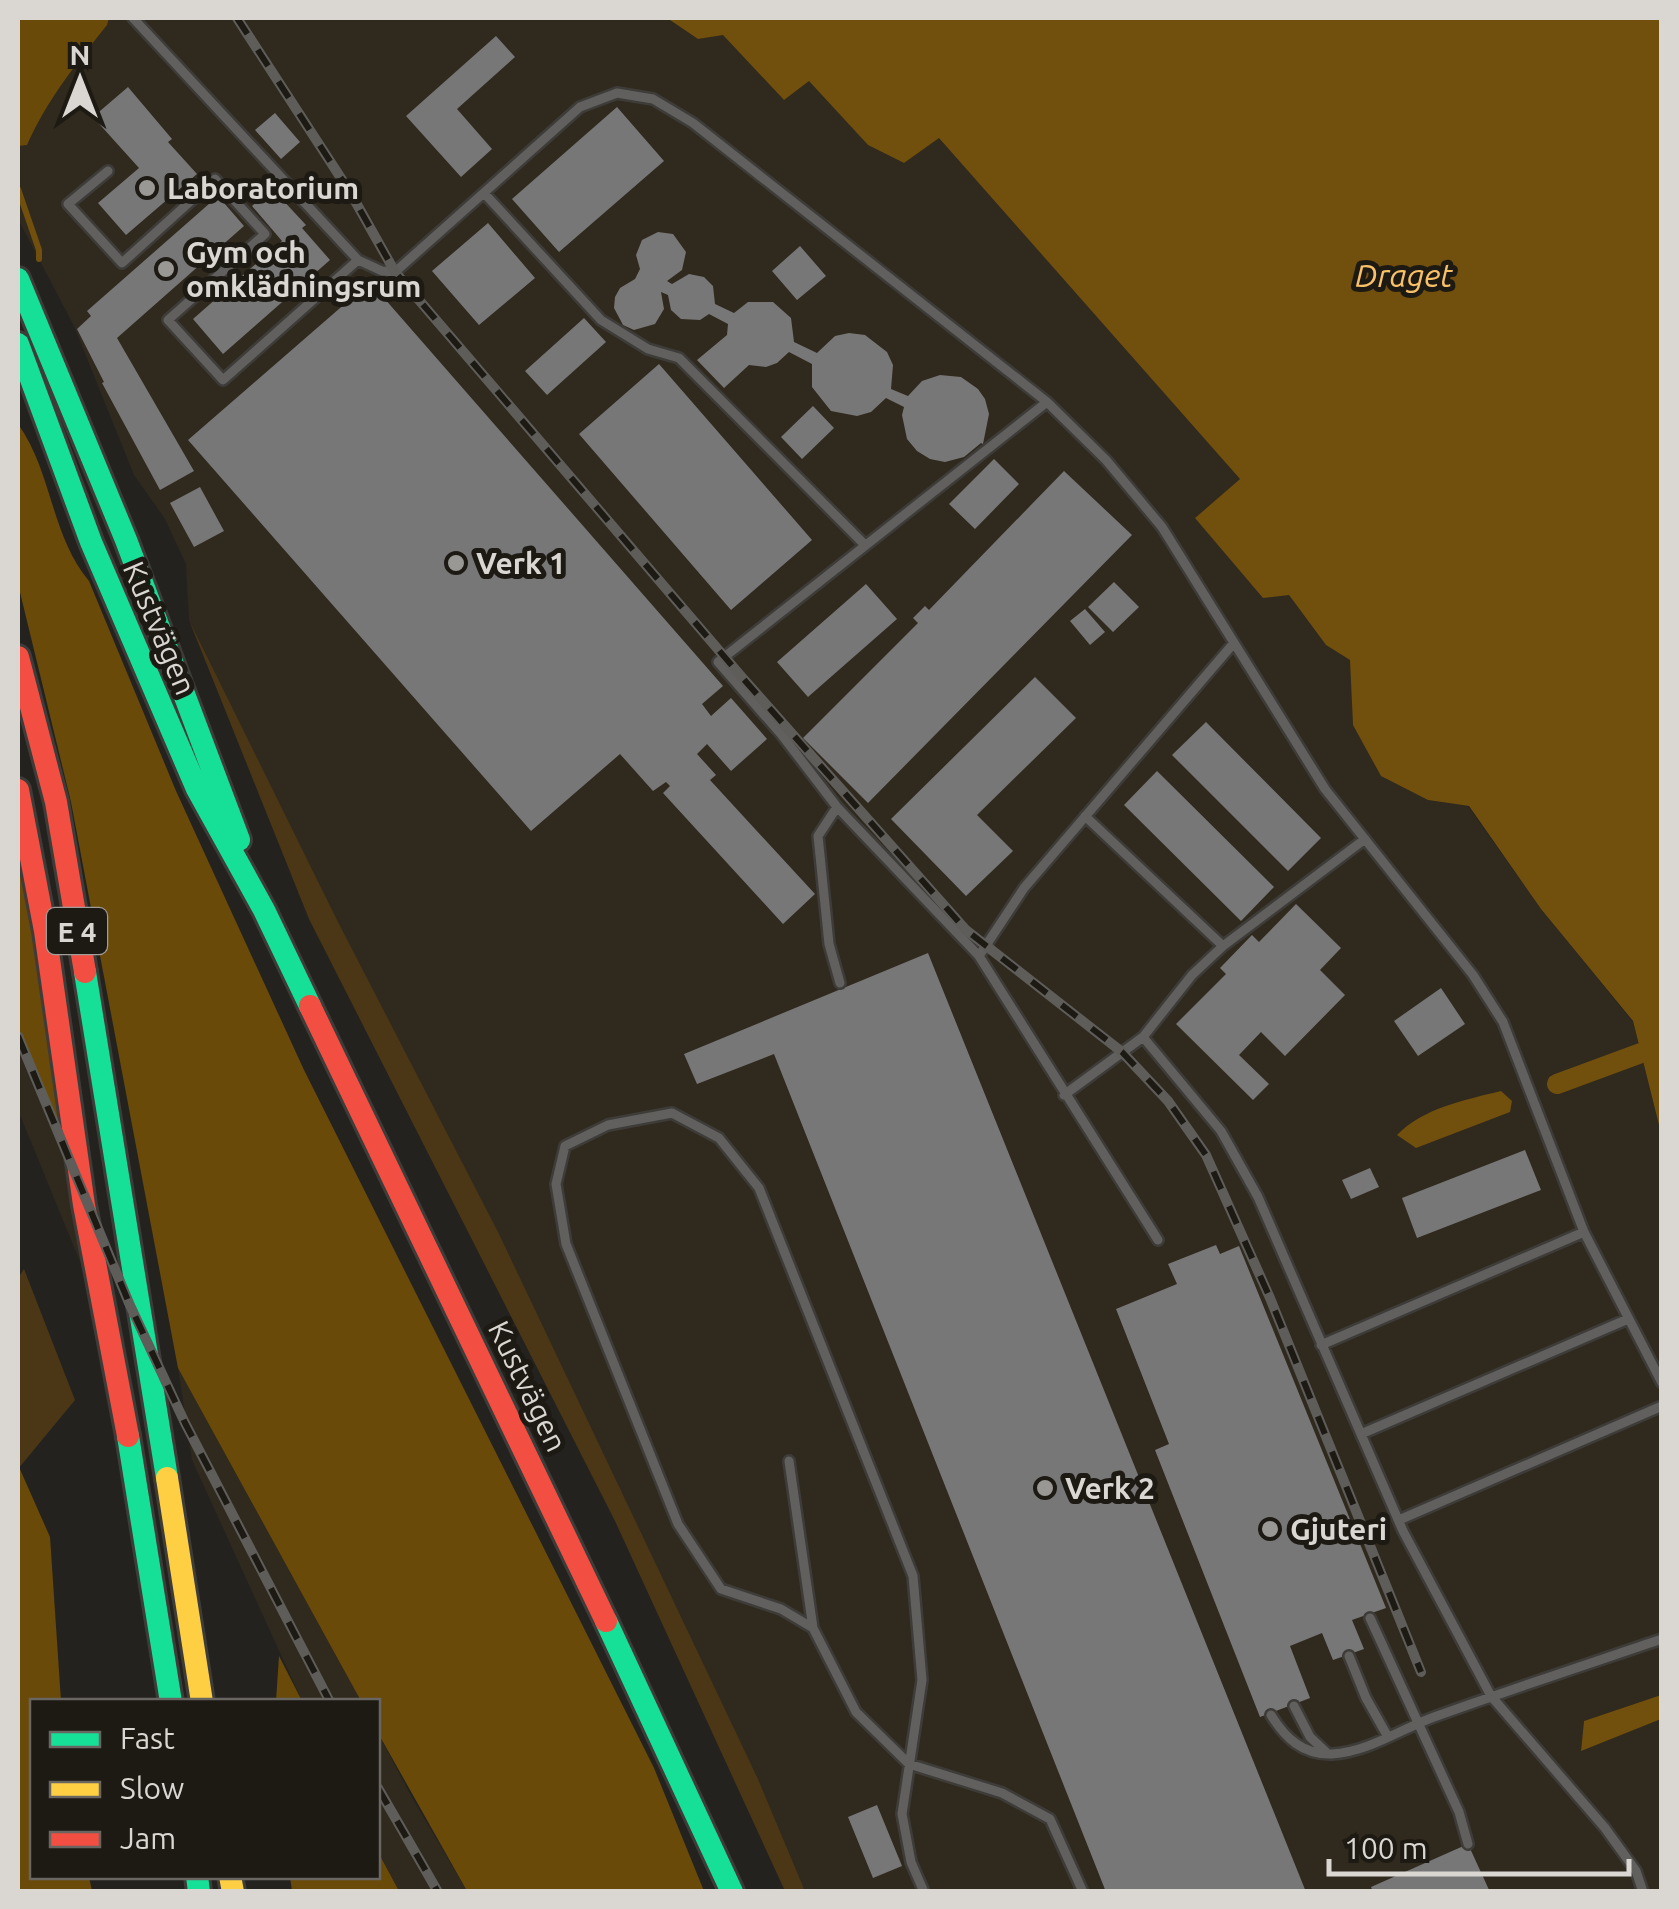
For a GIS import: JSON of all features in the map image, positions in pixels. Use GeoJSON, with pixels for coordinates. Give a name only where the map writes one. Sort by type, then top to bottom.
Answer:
{"type":"FeatureCollection","features":[{"type":"Feature","properties":{"kind":"main road","name":"Kustvägen"},"geometry":{"type":"LineString","coordinates":[[18,279],[223,792],[264,910]]}},
{"type":"Feature","properties":{"kind":"main road"},"geometry":{"type":"LineString","coordinates":[[20,355],[48,350]]}},
{"type":"Feature","properties":{"kind":"main road","name":"Kustvägen"},"geometry":{"type":"LineString","coordinates":[[20,355],[141,665],[197,790],[264,910],[576,1554],[732,1892]]}},
{"type":"Feature","properties":{"kind":"main road","name":"E 4"},"geometry":{"type":"LineString","coordinates":[[18,657],[56,802],[125,1206],[202,1699]]}},
{"type":"Feature","properties":{"kind":"main road","name":"E 4"},"geometry":{"type":"LineString","coordinates":[[18,790],[45,931],[84,1204],[120,1388],[170,1699]]}},
{"type":"Feature","properties":{"kind":"lane"},"geometry":{"type":"LineString","coordinates":[[133,18],[358,260],[382,272],[394,272],[580,107],[617,93],[654,99],[693,123],[1047,402],[1106,460],[1162,528],[1325,789],[1473,975],[1504,1022],[1584,1232],[1662,1383]]}},
{"type":"Feature","properties":{"kind":"lane"},"geometry":{"type":"LineString","coordinates":[[108,172],[68,204],[122,264],[214,180],[264,234],[168,320],[223,380],[358,260]]}},
{"type":"Feature","properties":{"kind":"lane"},"geometry":{"type":"LineString","coordinates":[[484,193],[601,320],[648,349],[679,358],[864,544]]}},
{"type":"Feature","properties":{"kind":"lane"},"geometry":{"type":"LineString","coordinates":[[1047,402],[718,662],[781,734],[837,807],[979,956],[1158,1240]]}},
{"type":"Feature","properties":{"kind":"lane"},"geometry":{"type":"LineString","coordinates":[[979,956],[1024,888],[1233,644]]}},
{"type":"Feature","properties":{"kind":"lane"},"geometry":{"type":"LineString","coordinates":[[837,807],[818,836],[829,944],[840,984]]}},
{"type":"Feature","properties":{"kind":"lane"},"geometry":{"type":"LineString","coordinates":[[1085,816],[1223,946]]}},
{"type":"Feature","properties":{"kind":"lane"},"geometry":{"type":"LineString","coordinates":[[1064,1095],[1143,1037],[1192,975],[1223,946],[1365,839]]}},
{"type":"Feature","properties":{"kind":"lane"},"geometry":{"type":"LineString","coordinates":[[1143,1037],[1222,1131],[1258,1197],[1399,1520],[1491,1696],[1605,1828],[1636,1870],[1642,1892]]}},
{"type":"Feature","properties":{"kind":"lane"},"geometry":{"type":"LineString","coordinates":[[813,1628],[781,1608],[721,1589],[678,1524],[566,1244],[556,1184],[564,1146],[608,1125],[672,1113],[719,1138],[759,1188],[912,1576],[922,1680],[902,1814],[911,1862],[924,1892]]}},
{"type":"Feature","properties":{"kind":"lane"},"geometry":{"type":"LineString","coordinates":[[1322,1345],[1584,1232]]}},
{"type":"Feature","properties":{"kind":"lane"},"geometry":{"type":"LineString","coordinates":[[1362,1434],[1628,1319]]}},
{"type":"Feature","properties":{"kind":"lane"},"geometry":{"type":"LineString","coordinates":[[1399,1520],[1662,1406]]}},
{"type":"Feature","properties":{"kind":"lane"},"geometry":{"type":"LineString","coordinates":[[789,1461],[813,1628],[856,1712],[909,1764],[1002,1793],[1050,1819],[1083,1892]]}},
{"type":"Feature","properties":{"kind":"lane"},"geometry":{"type":"LineString","coordinates":[[1370,1618],[1459,1812],[1468,1844]]}},
{"type":"Feature","properties":{"kind":"lane"},"geometry":{"type":"LineString","coordinates":[[1271,1715],[1281,1732],[1300,1748],[1328,1754],[1356,1751],[1491,1696],[1662,1639]]}},
{"type":"Feature","properties":{"kind":"lane"},"geometry":{"type":"LineString","coordinates":[[1349,1656],[1366,1698],[1388,1736]]}},
{"type":"Feature","properties":{"kind":"lane"},"geometry":{"type":"LineString","coordinates":[[1294,1706],[1310,1737],[1328,1754]]}},
{"type":"Feature","properties":{"kind":"shaded area"},"geometry":{"type":"Polygon","coordinates":[[[18,18],[667,18],[698,39],[723,34],[783,99],[809,80],[868,145],[904,163],[939,137],[1240,479],[1196,517],[1289,595],[1326,645],[1351,660],[1353,725],[1428,800],[1468,806],[1541,909],[1633,1022],[1661,1133],[1661,1695],[1584,1721],[1581,1750],[1661,1719],[1661,1891],[805,1891],[758,1779],[189,620],[186,564],[165,519],[134,475],[74,326],[19,221],[18,18]]]}},
{"type":"Feature","properties":{"kind":"shaded area"},"geometry":{"type":"Polygon","coordinates":[[[18,18],[109,18],[53,98],[27,145],[18,146],[18,18]]]}},
{"type":"Feature","properties":{"kind":"shaded area"},"geometry":{"type":"Polygon","coordinates":[[[18,424],[38,462],[67,544],[89,581],[176,791],[304,1070],[654,1768],[704,1891],[467,1891],[380,1737],[380,1699],[360,1699],[178,1368],[71,802],[18,584],[18,424]]]}},
{"type":"Feature","properties":{"kind":"shaded area"},"geometry":{"type":"Polygon","coordinates":[[[189,620],[337,920],[498,1232],[758,1779],[805,1891],[785,1891],[615,1521],[309,919],[189,620]]]}},
{"type":"Feature","properties":{"kind":"shaded area"},"geometry":{"type":"Polygon","coordinates":[[[18,843],[69,1164],[18,1035],[18,843]]]}},
{"type":"Feature","properties":{"kind":"shaded area"},"geometry":{"type":"Polygon","coordinates":[[[18,1035],[69,1164],[83,1269],[18,1110],[18,1035]]]}},
{"type":"Feature","properties":{"kind":"shaded area"},"geometry":{"type":"Polygon","coordinates":[[[24,1269],[75,1400],[18,1469],[18,1278],[24,1269]]]}},
{"type":"Feature","properties":{"kind":"shaded area"},"geometry":{"type":"Polygon","coordinates":[[[178,1368],[360,1699],[301,1699],[192,1460],[178,1368]]]}},
{"type":"Feature","properties":{"kind":"shaded area"},"geometry":{"type":"Polygon","coordinates":[[[19,1467],[50,1537],[61,1699],[30,1699],[30,1879],[89,1879],[92,1891],[18,1891],[19,1467]]]}},
{"type":"Feature","properties":{"kind":"shaded area"},"geometry":{"type":"Polygon","coordinates":[[[279,1656],[301,1699],[276,1699],[279,1656]]]}},
{"type":"Feature","properties":{"kind":"shaded area"},"geometry":{"type":"Polygon","coordinates":[[[380,1737],[467,1891],[399,1891],[380,1856],[380,1737]]]}},
{"type":"Feature","properties":{"kind":"shaded area"},"geometry":{"type":"Polygon","coordinates":[[[380,1856],[399,1891],[292,1891],[290,1879],[380,1879],[380,1856]]]}},
{"type":"Feature","properties":{"kind":"water","name":"Draget"},"geometry":{"type":"Polygon","coordinates":[[[667,18],[1661,18],[1661,1133],[1633,1021],[1541,909],[1469,806],[1428,800],[1381,776],[1353,725],[1350,660],[1326,645],[1289,595],[1263,598],[1195,518],[1240,479],[939,138],[904,163],[868,145],[809,81],[784,100],[723,35],[698,39],[667,18]]]}},
{"type":"Feature","properties":{"kind":"water"},"geometry":{"type":"Polygon","coordinates":[[[1501,1091],[1512,1101],[1510,1112],[1416,1148],[1397,1135],[1432,1112],[1501,1091]]]}},
{"type":"Feature","properties":{"kind":"water"},"geometry":{"type":"Polygon","coordinates":[[[1661,1695],[1661,1719],[1581,1751],[1584,1721],[1661,1695]]]}},
{"type":"Feature","properties":{"kind":"building"},"geometry":{"type":"Polygon","coordinates":[[[496,36],[515,57],[457,109],[492,149],[461,177],[406,116],[496,36]]]}},
{"type":"Feature","properties":{"kind":"building"},"geometry":{"type":"Polygon","coordinates":[[[128,87],[197,174],[126,235],[98,203],[139,168],[93,117],[128,87]]]}},
{"type":"Feature","properties":{"kind":"building"},"geometry":{"type":"Polygon","coordinates":[[[617,107],[664,161],[559,252],[512,199],[617,107]]]}},
{"type":"Feature","properties":{"kind":"building"},"geometry":{"type":"Polygon","coordinates":[[[275,113],[300,142],[281,159],[255,130],[275,113]]]}},
{"type":"Feature","properties":{"kind":"building"},"geometry":{"type":"Polygon","coordinates":[[[265,195],[271,201],[279,196],[306,225],[302,228],[330,260],[223,354],[193,319],[282,241],[252,206],[265,195]]]}},
{"type":"Feature","properties":{"kind":"building"},"geometry":{"type":"Polygon","coordinates":[[[218,196],[244,226],[117,338],[194,471],[160,490],[77,329],[91,316],[87,311],[218,196]]]}},
{"type":"Feature","properties":{"kind":"building"},"geometry":{"type":"Polygon","coordinates":[[[488,223],[535,278],[479,325],[432,271],[488,223]]]}},
{"type":"Feature","properties":{"kind":"building"},"geometry":{"type":"Polygon","coordinates":[[[658,232],[673,234],[686,252],[682,270],[667,281],[672,284],[689,274],[704,277],[713,286],[715,304],[734,313],[748,302],[773,302],[791,318],[794,342],[817,353],[835,336],[865,335],[887,352],[893,365],[891,389],[908,396],[922,381],[940,375],[961,377],[985,399],[989,414],[983,444],[964,457],[945,462],[930,459],[907,439],[904,407],[886,398],[871,412],[857,416],[831,411],[812,387],[812,364],[789,352],[766,367],[749,365],[724,388],[697,360],[727,335],[728,324],[709,314],[700,320],[681,319],[671,310],[668,295],[661,292],[664,309],[655,324],[634,330],[623,325],[614,308],[615,297],[640,269],[636,255],[642,240],[658,232]]]}},
{"type":"Feature","properties":{"kind":"building"},"geometry":{"type":"Polygon","coordinates":[[[800,246],[826,276],[797,300],[772,271],[800,246]]]}},
{"type":"Feature","properties":{"kind":"building","name":"Verk 1"},"geometry":{"type":"Polygon","coordinates":[[[370,282],[723,686],[702,704],[711,716],[731,698],[767,739],[731,771],[707,744],[697,754],[716,775],[710,780],[815,894],[783,924],[663,793],[670,786],[666,782],[653,791],[620,754],[531,831],[188,440],[370,282]]]}},
{"type":"Feature","properties":{"kind":"building"},"geometry":{"type":"Polygon","coordinates":[[[584,318],[606,342],[547,395],[525,371],[584,318]]]}},
{"type":"Feature","properties":{"kind":"building"},"geometry":{"type":"Polygon","coordinates":[[[659,364],[812,540],[731,610],[579,434],[659,364]]]}},
{"type":"Feature","properties":{"kind":"building"},"geometry":{"type":"Polygon","coordinates":[[[813,406],[834,428],[802,459],[781,437],[813,406]]]}},
{"type":"Feature","properties":{"kind":"building"},"geometry":{"type":"Polygon","coordinates":[[[994,459],[1019,484],[975,529],[949,504],[994,459]]]}},
{"type":"Feature","properties":{"kind":"building"},"geometry":{"type":"Polygon","coordinates":[[[1064,471],[1132,535],[868,803],[803,738],[918,623],[913,618],[925,606],[929,610],[1064,471]]]}},
{"type":"Feature","properties":{"kind":"building"},"geometry":{"type":"Polygon","coordinates":[[[200,487],[224,531],[194,547],[170,503],[200,487]]]}},
{"type":"Feature","properties":{"kind":"building"},"geometry":{"type":"Polygon","coordinates":[[[1114,582],[1139,607],[1113,632],[1088,607],[1114,582]]]}},
{"type":"Feature","properties":{"kind":"building"},"geometry":{"type":"Polygon","coordinates":[[[866,584],[897,619],[808,697],[777,662],[866,584]]]}},
{"type":"Feature","properties":{"kind":"building"},"geometry":{"type":"Polygon","coordinates":[[[1085,609],[1105,632],[1090,645],[1070,621],[1085,609]]]}},
{"type":"Feature","properties":{"kind":"building"},"geometry":{"type":"Polygon","coordinates":[[[1035,677],[1076,718],[977,815],[1013,851],[966,896],[891,819],[1035,677]]]}},
{"type":"Feature","properties":{"kind":"building"},"geometry":{"type":"Polygon","coordinates":[[[1206,722],[1321,838],[1288,871],[1172,755],[1206,722]]]}},
{"type":"Feature","properties":{"kind":"building"},"geometry":{"type":"Polygon","coordinates":[[[1157,771],[1274,887],[1241,921],[1124,805],[1157,771]]]}},
{"type":"Feature","properties":{"kind":"building"},"geometry":{"type":"Polygon","coordinates":[[[1296,904],[1341,948],[1320,970],[1345,995],[1285,1056],[1261,1032],[1239,1055],[1269,1084],[1253,1100],[1176,1024],[1226,974],[1220,968],[1252,935],[1259,942],[1296,904]]]}},
{"type":"Feature","properties":{"kind":"building","name":"Verk 2"},"geometry":{"type":"Polygon","coordinates":[[[928,953],[1306,1892],[1106,1892],[774,1054],[697,1084],[684,1054],[928,953]]]}},
{"type":"Feature","properties":{"kind":"building"},"geometry":{"type":"Polygon","coordinates":[[[1441,988],[1465,1024],[1418,1056],[1394,1021],[1441,988]]]}},
{"type":"Feature","properties":{"kind":"building"},"geometry":{"type":"Polygon","coordinates":[[[1525,1150],[1541,1190],[1417,1238],[1402,1198],[1525,1150]]]}},
{"type":"Feature","properties":{"kind":"building"},"geometry":{"type":"Polygon","coordinates":[[[1370,1168],[1379,1187],[1351,1199],[1342,1180],[1370,1168]]]}},
{"type":"Feature","properties":{"kind":"building","name":"Gjuteri"},"geometry":{"type":"Polygon","coordinates":[[[1216,1245],[1220,1254],[1239,1246],[1386,1608],[1352,1620],[1364,1649],[1333,1660],[1322,1633],[1290,1646],[1310,1698],[1260,1717],[1155,1450],[1169,1444],[1116,1309],[1177,1284],[1168,1264],[1216,1245]]]}},
{"type":"Feature","properties":{"kind":"building"},"geometry":{"type":"Polygon","coordinates":[[[877,1805],[902,1866],[873,1878],[848,1817],[877,1805]]]}},
{"type":"Feature","properties":{"kind":"building"},"geometry":{"type":"Polygon","coordinates":[[[1468,1844],[1490,1892],[1373,1892],[1371,1887],[1468,1844]]]}},
{"type":"Feature","properties":{"kind":"waterway"},"geometry":{"type":"LineString","coordinates":[[18,189],[39,259]]}},
{"type":"Feature","properties":{"kind":"waterway"},"geometry":{"type":"LineString","coordinates":[[1557,1084],[1641,1053]]}},
{"type":"Feature","properties":{"kind":"railway"},"geometry":{"type":"LineString","coordinates":[[237,18],[350,192],[395,272],[740,675],[966,930],[1122,1052],[1168,1101],[1206,1155],[1270,1298],[1421,1672]]}},
{"type":"Feature","properties":{"kind":"railway"},"geometry":{"type":"LineString","coordinates":[[18,1036],[129,1303],[185,1423],[328,1699]]}},
{"type":"Feature","properties":{"kind":"railway"},"geometry":{"type":"LineString","coordinates":[[380,1791],[438,1892]]}},
{"type":"Feature","properties":{"kind":"traffic: fast"},"geometry":{"type":"LineString","coordinates":[[18,279],[126,540],[239,840]]}},
{"type":"Feature","properties":{"kind":"traffic: fast"},"geometry":{"type":"LineString","coordinates":[[18,344],[91,542],[197,789],[264,910],[310,1006]]}},
{"type":"Feature","properties":{"kind":"traffic: fast"},"geometry":{"type":"LineString","coordinates":[[85,972],[167,1478]]}},
{"type":"Feature","properties":{"kind":"traffic: fast"},"geometry":{"type":"LineString","coordinates":[[128,1436],[171,1699]]}},
{"type":"Feature","properties":{"kind":"traffic: fast"},"geometry":{"type":"LineString","coordinates":[[606,1621],[732,1892]]}},
{"type":"Feature","properties":{"kind":"traffic: fast"},"geometry":{"type":"LineString","coordinates":[[197,1879],[199,1892]]}},
{"type":"Feature","properties":{"kind":"traffic: slow"},"geometry":{"type":"LineString","coordinates":[[167,1478],[202,1699]]}},
{"type":"Feature","properties":{"kind":"traffic: slow"},"geometry":{"type":"LineString","coordinates":[[231,1879],[233,1892]]}},
{"type":"Feature","properties":{"kind":"traffic: jam"},"geometry":{"type":"LineString","coordinates":[[18,657],[56,802],[85,972]]}},
{"type":"Feature","properties":{"kind":"traffic: jam"},"geometry":{"type":"LineString","coordinates":[[18,790],[45,931],[84,1205],[128,1436]]}},
{"type":"Feature","properties":{"kind":"traffic: jam"},"geometry":{"type":"LineString","coordinates":[[310,1006],[606,1621]]}},
{"type":"Feature","properties":{"kind":"place","name":"Laboratorium"},"geometry":{"type":"Point","coordinates":[147,188]}},
{"type":"Feature","properties":{"kind":"place","name":"Gym och omklädningsrum"},"geometry":{"type":"Point","coordinates":[166,269]}},
{"type":"Feature","properties":{"kind":"place","name":"Verk 1"},"geometry":{"type":"Point","coordinates":[456,563]}},
{"type":"Feature","properties":{"kind":"place","name":"Verk 2"},"geometry":{"type":"Point","coordinates":[1045,1488]}},
{"type":"Feature","properties":{"kind":"place","name":"Gjuteri"},"geometry":{"type":"Point","coordinates":[1270,1529]}}]}
